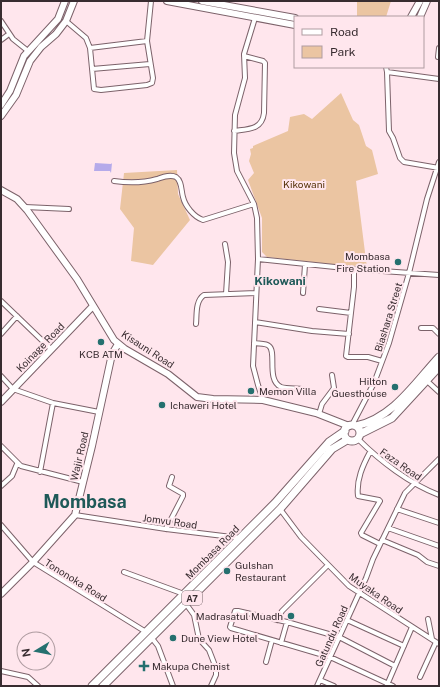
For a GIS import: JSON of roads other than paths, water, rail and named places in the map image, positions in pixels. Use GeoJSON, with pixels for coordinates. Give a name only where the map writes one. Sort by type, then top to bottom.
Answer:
{"type":"FeatureCollection","features":[{"type":"Feature","properties":{"kind":"highway","name":"Mombasa Road"},"geometry":{"type":"LineString","coordinates":[[92,686],[275,503],[329,442],[351,427],[362,425],[390,411],[439,357]]}},
{"type":"Feature","properties":{"kind":"highway"},"geometry":{"type":"LineString","coordinates":[[359,437],[360,430],[351,427],[345,436],[348,440],[353,441],[392,418],[439,367]]}},
{"type":"Feature","properties":{"kind":"highway","name":"Mombasa Road"},"geometry":{"type":"LineString","coordinates":[[103,686],[280,509],[332,449],[348,440]]}},
{"type":"Feature","properties":{"kind":"highway"},"geometry":{"type":"LineString","coordinates":[[148,630],[154,635]]}},
{"type":"Feature","properties":{"kind":"street"},"geometry":{"type":"LineString","coordinates":[[1,106],[10,91],[21,62],[28,51],[58,19],[66,1]]}},
{"type":"Feature","properties":{"kind":"street"},"geometry":{"type":"LineString","coordinates":[[1,116],[16,95],[32,56],[56,34],[66,21],[74,1]]}},
{"type":"Feature","properties":{"kind":"street"},"geometry":{"type":"LineString","coordinates":[[66,21],[86,38],[90,48],[94,90],[150,84],[153,82],[153,78],[147,40],[151,1]]}},
{"type":"Feature","properties":{"kind":"street"},"geometry":{"type":"LineString","coordinates":[[168,1],[276,18],[294,25]]}},
{"type":"Feature","properties":{"kind":"street"},"geometry":{"type":"LineString","coordinates":[[202,1],[255,18],[294,18]]}},
{"type":"Feature","properties":{"kind":"street"},"geometry":{"type":"LineString","coordinates":[[412,16],[420,1]]}},
{"type":"Feature","properties":{"kind":"street"},"geometry":{"type":"LineString","coordinates":[[420,16],[427,1]]}},
{"type":"Feature","properties":{"kind":"street"},"geometry":{"type":"LineString","coordinates":[[255,18],[244,56],[245,78],[236,110],[234,131],[236,166],[254,204],[257,218],[258,259],[253,366],[263,400]]}},
{"type":"Feature","properties":{"kind":"street"},"geometry":{"type":"LineString","coordinates":[[1,21],[17,43],[28,51]]}},
{"type":"Feature","properties":{"kind":"street"},"geometry":{"type":"LineString","coordinates":[[1,40],[9,34]]}},
{"type":"Feature","properties":{"kind":"street"},"geometry":{"type":"LineString","coordinates":[[90,48],[147,40]]}},
{"type":"Feature","properties":{"kind":"street"},"geometry":{"type":"LineString","coordinates":[[438,57],[439,48]]}},
{"type":"Feature","properties":{"kind":"street"},"geometry":{"type":"LineString","coordinates":[[234,131],[254,128],[261,122],[263,117],[265,63],[263,61],[244,56]]}},
{"type":"Feature","properties":{"kind":"street"},"geometry":{"type":"LineString","coordinates":[[92,69],[150,64]]}},
{"type":"Feature","properties":{"kind":"street"},"geometry":{"type":"LineString","coordinates":[[438,168],[404,162],[400,158],[389,129],[386,69],[439,80]]}},
{"type":"Feature","properties":{"kind":"street","name":"Biashara Street"},"geometry":{"type":"LineString","coordinates":[[351,427],[374,383],[389,342],[409,273],[427,199],[439,162]]}},
{"type":"Feature","properties":{"kind":"street"},"geometry":{"type":"LineString","coordinates":[[114,181],[134,183],[168,176],[175,177],[180,181],[183,199],[197,217],[203,220],[254,204]]}},
{"type":"Feature","properties":{"kind":"street","name":"Kisauni Road"},"geometry":{"type":"LineString","coordinates":[[1,190],[17,198],[25,207],[77,279],[114,340],[118,344],[168,374],[197,397],[213,399],[263,400],[319,414],[351,427]]}},
{"type":"Feature","properties":{"kind":"street"},"geometry":{"type":"LineString","coordinates":[[25,207],[69,209]]}},
{"type":"Feature","properties":{"kind":"street"},"geometry":{"type":"LineString","coordinates":[[225,244],[228,262],[226,294]]}},
{"type":"Feature","properties":{"kind":"street"},"geometry":{"type":"LineString","coordinates":[[258,259],[305,265],[439,275]]}},
{"type":"Feature","properties":{"kind":"street"},"geometry":{"type":"LineString","coordinates":[[303,293],[305,265]]}},
{"type":"Feature","properties":{"kind":"street"},"geometry":{"type":"LineString","coordinates":[[354,269],[347,357],[368,357],[382,362]]}},
{"type":"Feature","properties":{"kind":"street"},"geometry":{"type":"LineString","coordinates":[[196,324],[197,307],[200,298],[204,295],[256,293]]}},
{"type":"Feature","properties":{"kind":"street"},"geometry":{"type":"LineString","coordinates":[[1,301],[51,349]]}},
{"type":"Feature","properties":{"kind":"street","name":"Koinage Road"},"geometry":{"type":"LineString","coordinates":[[1,402],[93,306]]}},
{"type":"Feature","properties":{"kind":"street"},"geometry":{"type":"LineString","coordinates":[[319,309],[351,313]]}},
{"type":"Feature","properties":{"kind":"street"},"geometry":{"type":"LineString","coordinates":[[1,334],[18,316]]}},
{"type":"Feature","properties":{"kind":"street"},"geometry":{"type":"LineString","coordinates":[[255,322],[312,331],[349,334]]}},
{"type":"Feature","properties":{"kind":"street"},"geometry":{"type":"LineString","coordinates":[[421,328],[433,328],[439,334]]}},
{"type":"Feature","properties":{"kind":"street"},"geometry":{"type":"LineString","coordinates":[[254,343],[268,345],[270,347],[272,351],[275,381],[281,387],[303,389]]}},
{"type":"Feature","properties":{"kind":"street","name":"Wajir Road"},"geometry":{"type":"LineString","coordinates":[[1,594],[33,562],[75,515],[112,354],[118,344]]}},
{"type":"Feature","properties":{"kind":"street"},"geometry":{"type":"LineString","coordinates":[[1,376],[13,389],[53,403],[99,412]]}},
{"type":"Feature","properties":{"kind":"street"},"geometry":{"type":"LineString","coordinates":[[319,414],[322,404],[334,388],[332,376]]}},
{"type":"Feature","properties":{"kind":"street"},"geometry":{"type":"LineString","coordinates":[[426,380],[439,392]]}},
{"type":"Feature","properties":{"kind":"street"},"geometry":{"type":"LineString","coordinates":[[40,472],[53,403]]}},
{"type":"Feature","properties":{"kind":"street","name":"Faza Road"},"geometry":{"type":"LineString","coordinates":[[359,437],[370,452],[414,484],[424,490],[439,495]]}},
{"type":"Feature","properties":{"kind":"street"},"geometry":{"type":"LineString","coordinates":[[1,446],[17,464],[40,472],[83,482]]}},
{"type":"Feature","properties":{"kind":"street"},"geometry":{"type":"LineString","coordinates":[[370,452],[361,469],[358,496],[380,501],[361,533],[364,536],[418,555],[427,562],[439,566]]}},
{"type":"Feature","properties":{"kind":"street","name":"Gatundu Road"},"geometry":{"type":"LineString","coordinates":[[317,686],[381,542],[405,493],[439,460]]}},
{"type":"Feature","properties":{"kind":"street"},"geometry":{"type":"LineString","coordinates":[[1,486],[12,476],[17,464]]}},
{"type":"Feature","properties":{"kind":"street"},"geometry":{"type":"LineString","coordinates":[[166,529],[183,496],[183,494],[169,486],[172,477]]}},
{"type":"Feature","properties":{"kind":"street","name":"Muyaka Road"},"geometry":{"type":"LineString","coordinates":[[280,509],[301,537],[349,586],[435,642]]}},
{"type":"Feature","properties":{"kind":"street"},"geometry":{"type":"LineString","coordinates":[[397,509],[439,523]]}},
{"type":"Feature","properties":{"kind":"street","name":"Jomvu Road"},"geometry":{"type":"LineString","coordinates":[[75,515],[166,529],[240,538]]}},
{"type":"Feature","properties":{"kind":"street","name":"Tononoka Road"},"geometry":{"type":"LineString","coordinates":[[1,525],[33,562],[148,630]]}},
{"type":"Feature","properties":{"kind":"street"},"geometry":{"type":"LineString","coordinates":[[388,528],[439,546]]}},
{"type":"Feature","properties":{"kind":"street"},"geometry":{"type":"LineString","coordinates":[[277,620],[282,611],[328,565]]}},
{"type":"Feature","properties":{"kind":"street"},"geometry":{"type":"LineString","coordinates":[[124,572],[184,594]]}},
{"type":"Feature","properties":{"kind":"street"},"geometry":{"type":"LineString","coordinates":[[186,604],[194,615],[199,639],[209,650],[216,668],[216,675],[211,686]]}},
{"type":"Feature","properties":{"kind":"street"},"geometry":{"type":"LineString","coordinates":[[393,686],[330,657],[230,627],[236,611],[287,622],[339,638],[396,666]]}},
{"type":"Feature","properties":{"kind":"street"},"geometry":{"type":"LineString","coordinates":[[420,677],[435,642],[428,619]]}},
{"type":"Feature","properties":{"kind":"street"},"geometry":{"type":"LineString","coordinates":[[347,620],[404,646]]}},
{"type":"Feature","properties":{"kind":"street"},"geometry":{"type":"LineString","coordinates":[[281,643],[287,622]]}},
{"type":"Feature","properties":{"kind":"street"},"geometry":{"type":"LineString","coordinates":[[388,685],[412,627]]}},
{"type":"Feature","properties":{"kind":"street"},"geometry":{"type":"LineString","coordinates":[[427,636],[431,632]]}},
{"type":"Feature","properties":{"kind":"street"},"geometry":{"type":"LineString","coordinates":[[154,635],[173,686]]}},
{"type":"Feature","properties":{"kind":"street"},"geometry":{"type":"LineString","coordinates":[[266,662],[272,640]]}},
{"type":"Feature","properties":{"kind":"street"},"geometry":{"type":"LineString","coordinates":[[1,671],[28,677],[38,686]]}},
{"type":"Feature","properties":{"kind":"street"},"geometry":{"type":"LineString","coordinates":[[320,680],[334,686]]}},
{"type":"Feature","properties":{"kind":"place","name":"Mombasa Fire Station"},"geometry":{"type":"Point","coordinates":[398,262]}},
{"type":"Feature","properties":{"kind":"place","name":"KCB ATM"},"geometry":{"type":"Point","coordinates":[101,342]}},
{"type":"Feature","properties":{"kind":"place","name":"Hilton Guesthouse"},"geometry":{"type":"Point","coordinates":[395,387]}},
{"type":"Feature","properties":{"kind":"place","name":"Memon Villa"},"geometry":{"type":"Point","coordinates":[251,391]}},
{"type":"Feature","properties":{"kind":"place","name":"Ichaweri Hotel"},"geometry":{"type":"Point","coordinates":[162,405]}},
{"type":"Feature","properties":{"kind":"place","name":"Gulshan Restaurant"},"geometry":{"type":"Point","coordinates":[227,571]}},
{"type":"Feature","properties":{"kind":"place","name":"Madrasatul Muadh"},"geometry":{"type":"Point","coordinates":[291,616]}},
{"type":"Feature","properties":{"kind":"place","name":"Dune View Hotel"},"geometry":{"type":"Point","coordinates":[173,638]}},
{"type":"Feature","properties":{"kind":"place","name":"Makupa Chemist"},"geometry":{"type":"Point","coordinates":[144,666]}},
{"type":"Feature","properties":{"kind":"district","name":"Kikowani"},"geometry":{"type":"Point","coordinates":[280,281]}},
{"type":"Feature","properties":{"kind":"district","name":"Mombasa"},"geometry":{"type":"Point","coordinates":[85,501]}}]}
